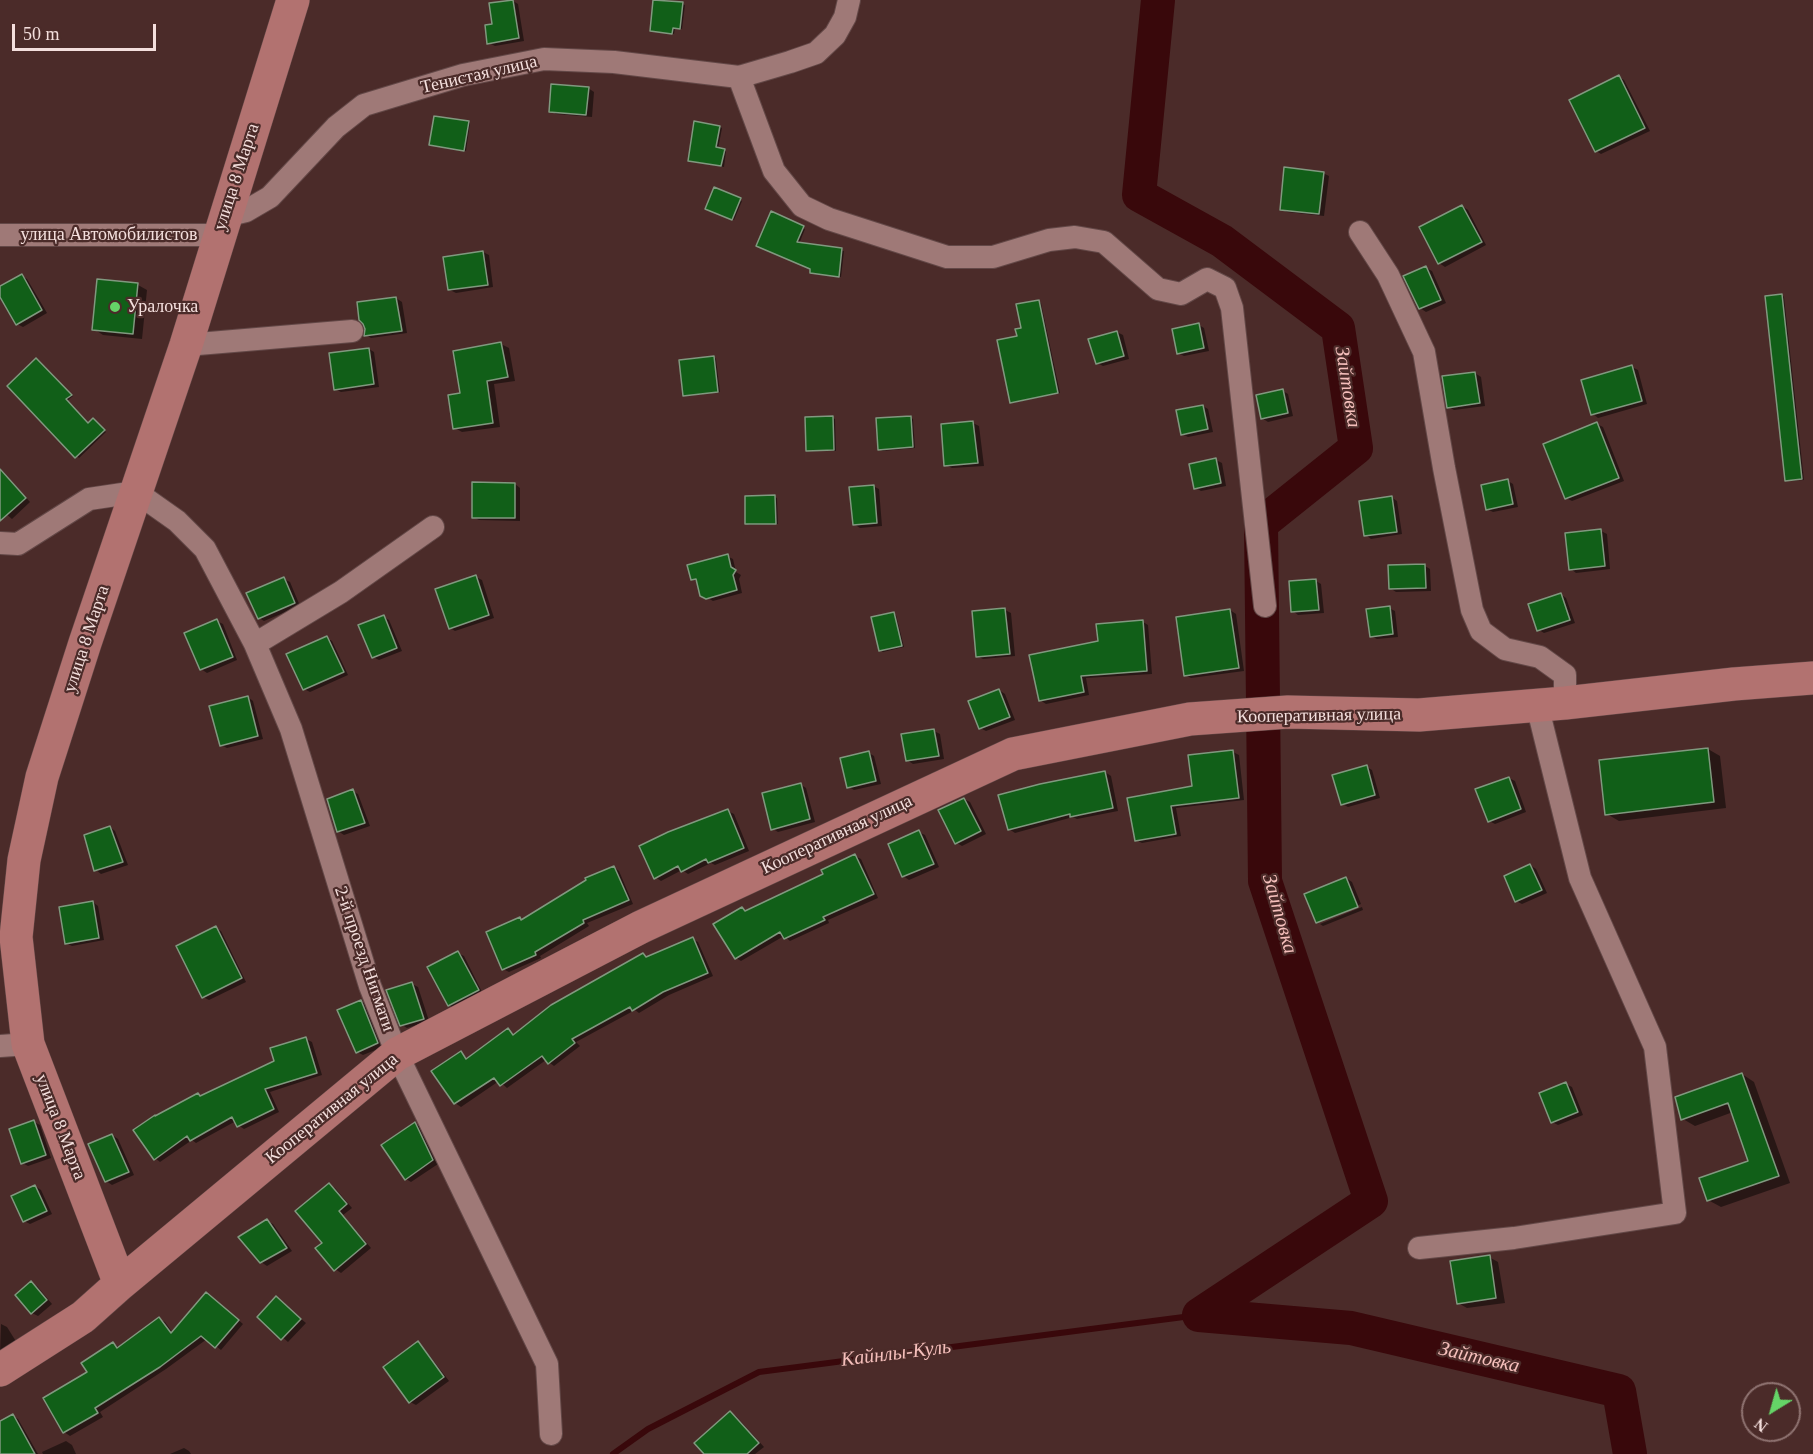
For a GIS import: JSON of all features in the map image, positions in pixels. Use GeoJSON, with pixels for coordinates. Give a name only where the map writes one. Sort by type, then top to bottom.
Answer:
{"type":"FeatureCollection","features":[{"type":"Feature","properties":{"kind":"main road","name":"улица 8 Марта"},"geometry":{"type":"LineString","coordinates":[[120,1284],[14,1045],[16,937],[24,860],[42,777],[186,345],[293,0]]}},
{"type":"Feature","properties":{"kind":"main road","name":"Кооперативная улица"},"geometry":{"type":"LineString","coordinates":[[0,1370],[83,1317],[397,1054],[641,927],[1013,754],[1190,719],[1288,712],[1419,715],[1813,678]]}},
{"type":"Feature","properties":{"kind":"street","name":"Тенистая улица"},"geometry":{"type":"LineString","coordinates":[[222,225],[270,197],[336,127],[364,105],[463,75],[544,59],[614,62],[739,77],[816,53],[835,34],[845,17],[849,0]]}},
{"type":"Feature","properties":{"kind":"street"},"geometry":{"type":"LineString","coordinates":[[739,77],[774,171],[802,206],[829,219],[947,257],[993,257],[1049,240],[1075,237],[1104,242],[1158,289],[1181,294],[1207,279],[1225,288],[1232,308],[1265,606]]}},
{"type":"Feature","properties":{"kind":"street","name":"улица Автомобилистов"},"geometry":{"type":"LineString","coordinates":[[0,235],[222,225]]}},
{"type":"Feature","properties":{"kind":"street"},"geometry":{"type":"LineString","coordinates":[[1360,232],[1388,275],[1424,352],[1472,610],[1481,631],[1505,649],[1540,657],[1565,675],[1551,704],[1580,878],[1655,1047],[1675,1214],[1514,1238],[1419,1248]]}},
{"type":"Feature","properties":{"kind":"street"},"geometry":{"type":"LineString","coordinates":[[186,345],[352,331]]}},
{"type":"Feature","properties":{"kind":"street"},"geometry":{"type":"LineString","coordinates":[[0,543],[18,544],[89,499],[136,492]]}},
{"type":"Feature","properties":{"kind":"street","name":"2-й проезд Нигмати"},"geometry":{"type":"LineString","coordinates":[[136,492],[177,521],[206,549],[255,644],[291,729],[370,986],[397,1054],[547,1364],[551,1434]]}},
{"type":"Feature","properties":{"kind":"street"},"geometry":{"type":"LineString","coordinates":[[255,644],[341,592],[433,527]]}},
{"type":"Feature","properties":{"kind":"building"},"geometry":{"type":"Polygon","coordinates":[[[513,0],[519,38],[487,44],[485,25],[492,24],[489,3],[513,0]]]}},
{"type":"Feature","properties":{"kind":"building"},"geometry":{"type":"Polygon","coordinates":[[[653,0],[683,2],[680,29],[673,28],[672,34],[650,31],[653,0]]]}},
{"type":"Feature","properties":{"kind":"building"},"geometry":{"type":"Polygon","coordinates":[[[1619,75],[1645,128],[1595,152],[1569,100],[1619,75]]]}},
{"type":"Feature","properties":{"kind":"building"},"geometry":{"type":"Polygon","coordinates":[[[551,84],[589,87],[586,115],[549,112],[551,84]]]}},
{"type":"Feature","properties":{"kind":"building"},"geometry":{"type":"Polygon","coordinates":[[[434,116],[469,121],[464,151],[429,145],[434,116]]]}},
{"type":"Feature","properties":{"kind":"building"},"geometry":{"type":"Polygon","coordinates":[[[694,121],[720,126],[716,147],[725,149],[721,166],[688,161],[694,121]]]}},
{"type":"Feature","properties":{"kind":"building"},"geometry":{"type":"Polygon","coordinates":[[[1284,167],[1324,172],[1319,214],[1280,210],[1284,167]]]}},
{"type":"Feature","properties":{"kind":"building"},"geometry":{"type":"Polygon","coordinates":[[[714,187],[741,198],[732,220],[705,209],[714,187]]]}},
{"type":"Feature","properties":{"kind":"building"},"geometry":{"type":"Polygon","coordinates":[[[1462,205],[1482,242],[1438,264],[1419,227],[1462,205]]]}},
{"type":"Feature","properties":{"kind":"building"},"geometry":{"type":"Polygon","coordinates":[[[771,211],[804,226],[797,242],[842,248],[839,277],[810,273],[810,269],[756,246],[771,211]]]}},
{"type":"Feature","properties":{"kind":"building"},"geometry":{"type":"Polygon","coordinates":[[[483,251],[488,285],[448,290],[443,257],[483,251]]]}},
{"type":"Feature","properties":{"kind":"building"},"geometry":{"type":"Polygon","coordinates":[[[1426,266],[1441,300],[1419,309],[1403,276],[1426,266]]]}},
{"type":"Feature","properties":{"kind":"building"},"geometry":{"type":"Polygon","coordinates":[[[22,274],[42,310],[16,325],[0,297],[0,286],[22,274]]]}},
{"type":"Feature","properties":{"kind":"building","name":"Уралочка"},"geometry":{"type":"Polygon","coordinates":[[[97,279],[138,283],[133,334],[92,330],[97,279]]]}},
{"type":"Feature","properties":{"kind":"building"},"geometry":{"type":"Polygon","coordinates":[[[1782,294],[1802,479],[1785,481],[1765,296],[1782,294]]]}},
{"type":"Feature","properties":{"kind":"building"},"geometry":{"type":"Polygon","coordinates":[[[396,297],[402,331],[364,336],[365,329],[359,320],[357,302],[396,297]]]}},
{"type":"Feature","properties":{"kind":"building"},"geometry":{"type":"Polygon","coordinates":[[[1039,300],[1058,393],[1010,403],[997,340],[1017,336],[1015,329],[1021,328],[1016,304],[1039,300]]]}},
{"type":"Feature","properties":{"kind":"building"},"geometry":{"type":"Polygon","coordinates":[[[1199,323],[1204,348],[1177,354],[1172,329],[1199,323]]]}},
{"type":"Feature","properties":{"kind":"building"},"geometry":{"type":"Polygon","coordinates":[[[1117,331],[1124,356],[1096,364],[1088,339],[1117,331]]]}},
{"type":"Feature","properties":{"kind":"building"},"geometry":{"type":"Polygon","coordinates":[[[501,342],[508,377],[487,381],[493,423],[453,429],[448,395],[460,393],[453,351],[501,342]]]}},
{"type":"Feature","properties":{"kind":"building"},"geometry":{"type":"Polygon","coordinates":[[[369,348],[374,384],[334,390],[329,353],[369,348]]]}},
{"type":"Feature","properties":{"kind":"building"},"geometry":{"type":"Polygon","coordinates":[[[714,356],[718,392],[683,396],[679,360],[714,356]]]}},
{"type":"Feature","properties":{"kind":"building"},"geometry":{"type":"Polygon","coordinates":[[[36,358],[72,395],[66,399],[88,423],[93,418],[105,430],[75,458],[7,386],[36,358]]]}},
{"type":"Feature","properties":{"kind":"building"},"geometry":{"type":"Polygon","coordinates":[[[1632,365],[1642,401],[1591,415],[1581,380],[1632,365]]]}},
{"type":"Feature","properties":{"kind":"building"},"geometry":{"type":"Polygon","coordinates":[[[1475,372],[1480,403],[1447,408],[1442,376],[1475,372]]]}},
{"type":"Feature","properties":{"kind":"building"},"geometry":{"type":"Polygon","coordinates":[[[1283,389],[1288,413],[1261,419],[1256,395],[1283,389]]]}},
{"type":"Feature","properties":{"kind":"building"},"geometry":{"type":"Polygon","coordinates":[[[1203,405],[1208,429],[1181,435],[1176,410],[1203,405]]]}},
{"type":"Feature","properties":{"kind":"building"},"geometry":{"type":"Polygon","coordinates":[[[833,416],[834,450],[806,451],[805,417],[833,416]]]}},
{"type":"Feature","properties":{"kind":"building"},"geometry":{"type":"Polygon","coordinates":[[[911,416],[913,447],[878,450],[876,418],[911,416]]]}},
{"type":"Feature","properties":{"kind":"building"},"geometry":{"type":"Polygon","coordinates":[[[973,421],[978,463],[944,466],[941,424],[973,421]]]}},
{"type":"Feature","properties":{"kind":"building"},"geometry":{"type":"Polygon","coordinates":[[[1597,422],[1619,478],[1565,499],[1543,444],[1597,422]]]}},
{"type":"Feature","properties":{"kind":"building"},"geometry":{"type":"Polygon","coordinates":[[[1216,458],[1221,483],[1194,489],[1189,464],[1216,458]]]}},
{"type":"Feature","properties":{"kind":"building"},"geometry":{"type":"Polygon","coordinates":[[[0,469],[26,498],[0,521],[0,469]]]}},
{"type":"Feature","properties":{"kind":"building"},"geometry":{"type":"Polygon","coordinates":[[[1508,479],[1513,504],[1486,510],[1481,485],[1508,479]]]}},
{"type":"Feature","properties":{"kind":"building"},"geometry":{"type":"Polygon","coordinates":[[[472,482],[515,483],[515,518],[472,518],[472,482]]]}},
{"type":"Feature","properties":{"kind":"building"},"geometry":{"type":"Polygon","coordinates":[[[874,485],[877,523],[853,525],[849,487],[874,485]]]}},
{"type":"Feature","properties":{"kind":"building"},"geometry":{"type":"Polygon","coordinates":[[[775,495],[776,524],[745,524],[745,496],[775,495]]]}},
{"type":"Feature","properties":{"kind":"building"},"geometry":{"type":"Polygon","coordinates":[[[1392,496],[1397,532],[1364,536],[1359,501],[1392,496]]]}},
{"type":"Feature","properties":{"kind":"building"},"geometry":{"type":"Polygon","coordinates":[[[1601,529],[1605,566],[1569,570],[1565,533],[1601,529]]]}},
{"type":"Feature","properties":{"kind":"building"},"geometry":{"type":"Polygon","coordinates":[[[728,554],[731,567],[736,570],[733,575],[737,590],[706,599],[700,596],[696,579],[691,580],[687,565],[728,554]]]}},
{"type":"Feature","properties":{"kind":"building"},"geometry":{"type":"Polygon","coordinates":[[[1425,564],[1426,588],[1389,589],[1388,565],[1425,564]]]}},
{"type":"Feature","properties":{"kind":"building"},"geometry":{"type":"Polygon","coordinates":[[[476,575],[489,615],[449,629],[435,589],[476,575]]]}},
{"type":"Feature","properties":{"kind":"building"},"geometry":{"type":"Polygon","coordinates":[[[284,577],[295,603],[258,619],[246,593],[284,577]]]}},
{"type":"Feature","properties":{"kind":"building"},"geometry":{"type":"Polygon","coordinates":[[[1316,579],[1319,610],[1291,612],[1289,581],[1316,579]]]}},
{"type":"Feature","properties":{"kind":"building"},"geometry":{"type":"Polygon","coordinates":[[[1561,593],[1570,620],[1537,631],[1528,604],[1561,593]]]}},
{"type":"Feature","properties":{"kind":"building"},"geometry":{"type":"Polygon","coordinates":[[[1390,606],[1393,634],[1370,637],[1366,609],[1390,606]]]}},
{"type":"Feature","properties":{"kind":"building"},"geometry":{"type":"Polygon","coordinates":[[[1005,608],[1010,654],[976,657],[972,611],[1005,608]]]}},
{"type":"Feature","properties":{"kind":"building"},"geometry":{"type":"Polygon","coordinates":[[[1230,609],[1239,668],[1184,676],[1176,617],[1230,609]]]}},
{"type":"Feature","properties":{"kind":"building"},"geometry":{"type":"Polygon","coordinates":[[[894,612],[902,646],[879,651],[871,617],[894,612]]]}},
{"type":"Feature","properties":{"kind":"building"},"geometry":{"type":"Polygon","coordinates":[[[384,615],[397,648],[372,658],[358,625],[384,615]]]}},
{"type":"Feature","properties":{"kind":"building"},"geometry":{"type":"Polygon","coordinates":[[[217,619],[233,657],[200,670],[184,633],[217,619]]]}},
{"type":"Feature","properties":{"kind":"building"},"geometry":{"type":"Polygon","coordinates":[[[1143,620],[1147,671],[1081,676],[1084,692],[1039,701],[1029,655],[1098,641],[1096,624],[1143,620]]]}},
{"type":"Feature","properties":{"kind":"building"},"geometry":{"type":"Polygon","coordinates":[[[327,636],[344,672],[303,690],[286,654],[327,636]]]}},
{"type":"Feature","properties":{"kind":"building"},"geometry":{"type":"Polygon","coordinates":[[[999,689],[1010,717],[979,729],[968,701],[999,689]]]}},
{"type":"Feature","properties":{"kind":"building"},"geometry":{"type":"Polygon","coordinates":[[[248,696],[258,736],[220,746],[209,706],[248,696]]]}},
{"type":"Feature","properties":{"kind":"building"},"geometry":{"type":"Polygon","coordinates":[[[934,729],[939,756],[906,761],[901,734],[934,729]]]}},
{"type":"Feature","properties":{"kind":"building"},"geometry":{"type":"Polygon","coordinates":[[[1708,748],[1714,802],[1605,815],[1599,760],[1708,748]]]}},
{"type":"Feature","properties":{"kind":"building"},"geometry":{"type":"Polygon","coordinates":[[[1233,750],[1239,798],[1171,806],[1176,834],[1135,841],[1127,798],[1192,786],[1188,755],[1233,750]]]}},
{"type":"Feature","properties":{"kind":"building"},"geometry":{"type":"Polygon","coordinates":[[[869,751],[876,781],[847,788],[840,758],[869,751]]]}},
{"type":"Feature","properties":{"kind":"building"},"geometry":{"type":"Polygon","coordinates":[[[1367,765],[1375,795],[1341,805],[1332,775],[1367,765]]]}},
{"type":"Feature","properties":{"kind":"building"},"geometry":{"type":"Polygon","coordinates":[[[1105,771],[1113,808],[1070,817],[1070,814],[1008,830],[998,795],[1105,771]]]}},
{"type":"Feature","properties":{"kind":"building"},"geometry":{"type":"Polygon","coordinates":[[[1509,777],[1521,809],[1488,822],[1475,789],[1509,777]]]}},
{"type":"Feature","properties":{"kind":"building"},"geometry":{"type":"Polygon","coordinates":[[[801,783],[810,819],[771,830],[762,793],[801,783]]]}},
{"type":"Feature","properties":{"kind":"building"},"geometry":{"type":"Polygon","coordinates":[[[353,789],[365,823],[337,832],[327,799],[353,789]]]}},
{"type":"Feature","properties":{"kind":"building"},"geometry":{"type":"Polygon","coordinates":[[[964,798],[981,831],[955,844],[938,810],[964,798]]]}},
{"type":"Feature","properties":{"kind":"building"},"geometry":{"type":"Polygon","coordinates":[[[728,809],[744,848],[708,863],[706,859],[681,872],[678,866],[654,879],[639,846],[728,809]]]}},
{"type":"Feature","properties":{"kind":"building"},"geometry":{"type":"Polygon","coordinates":[[[110,826],[123,862],[94,871],[84,835],[110,826]]]}},
{"type":"Feature","properties":{"kind":"building"},"geometry":{"type":"Polygon","coordinates":[[[919,830],[934,864],[902,877],[888,844],[919,830]]]}},
{"type":"Feature","properties":{"kind":"building"},"geometry":{"type":"Polygon","coordinates":[[[855,854],[874,894],[823,917],[825,920],[784,939],[780,932],[735,959],[713,924],[742,907],[745,911],[823,874],[821,870],[855,854]]]}},
{"type":"Feature","properties":{"kind":"building"},"geometry":{"type":"Polygon","coordinates":[[[1530,864],[1542,890],[1515,902],[1504,876],[1530,864]]]}},
{"type":"Feature","properties":{"kind":"building"},"geometry":{"type":"Polygon","coordinates":[[[614,866],[629,900],[583,920],[584,923],[535,952],[536,955],[502,970],[486,932],[520,917],[521,920],[586,880],[585,878],[614,866]]]}},
{"type":"Feature","properties":{"kind":"building"},"geometry":{"type":"Polygon","coordinates":[[[1346,877],[1358,907],[1316,923],[1304,894],[1346,877]]]}},
{"type":"Feature","properties":{"kind":"building"},"geometry":{"type":"Polygon","coordinates":[[[93,901],[99,938],[65,944],[59,907],[93,901]]]}},
{"type":"Feature","properties":{"kind":"building"},"geometry":{"type":"Polygon","coordinates":[[[216,926],[242,978],[202,998],[176,946],[216,926]]]}},
{"type":"Feature","properties":{"kind":"building"},"geometry":{"type":"Polygon","coordinates":[[[693,937],[708,973],[663,992],[632,1011],[630,1007],[572,1039],[575,1043],[548,1064],[542,1056],[500,1086],[494,1078],[454,1104],[431,1071],[461,1051],[466,1059],[508,1028],[513,1035],[551,1005],[643,953],[646,957],[693,937]]]}},
{"type":"Feature","properties":{"kind":"building"},"geometry":{"type":"Polygon","coordinates":[[[458,951],[479,990],[448,1006],[427,967],[458,951]]]}},
{"type":"Feature","properties":{"kind":"building"},"geometry":{"type":"Polygon","coordinates":[[[412,982],[424,1019],[400,1026],[386,990],[412,982]]]}},
{"type":"Feature","properties":{"kind":"building"},"geometry":{"type":"Polygon","coordinates":[[[361,1000],[378,1043],[356,1053],[337,1010],[361,1000]]]}},
{"type":"Feature","properties":{"kind":"building"},"geometry":{"type":"Polygon","coordinates":[[[306,1037],[317,1073],[265,1089],[274,1109],[237,1127],[232,1117],[190,1141],[187,1136],[154,1160],[133,1130],[155,1115],[198,1093],[200,1096],[274,1061],[270,1048],[306,1037]]]}},
{"type":"Feature","properties":{"kind":"building"},"geometry":{"type":"Polygon","coordinates":[[[1742,1073],[1779,1176],[1707,1201],[1699,1178],[1748,1161],[1728,1103],[1681,1120],[1675,1097],[1742,1073]]]}},
{"type":"Feature","properties":{"kind":"building"},"geometry":{"type":"Polygon","coordinates":[[[1566,1082],[1578,1112],[1551,1123],[1539,1093],[1566,1082]]]}},
{"type":"Feature","properties":{"kind":"building"},"geometry":{"type":"Polygon","coordinates":[[[34,1120],[46,1155],[21,1164],[9,1129],[34,1120]]]}},
{"type":"Feature","properties":{"kind":"building"},"geometry":{"type":"Polygon","coordinates":[[[415,1122],[433,1160],[405,1180],[381,1145],[415,1122]]]}},
{"type":"Feature","properties":{"kind":"building"},"geometry":{"type":"Polygon","coordinates":[[[112,1134],[129,1172],[105,1182],[88,1144],[112,1134]]]}},
{"type":"Feature","properties":{"kind":"building"},"geometry":{"type":"Polygon","coordinates":[[[329,1183],[347,1204],[339,1211],[366,1244],[334,1271],[315,1248],[322,1243],[295,1211],[329,1183]]]}},
{"type":"Feature","properties":{"kind":"building"},"geometry":{"type":"Polygon","coordinates":[[[35,1185],[47,1211],[23,1222],[11,1196],[35,1185]]]}},
{"type":"Feature","properties":{"kind":"building"},"geometry":{"type":"Polygon","coordinates":[[[267,1219],[287,1248],[260,1263],[238,1237],[267,1219]]]}},
{"type":"Feature","properties":{"kind":"building"},"geometry":{"type":"Polygon","coordinates":[[[1490,1255],[1496,1298],[1457,1304],[1450,1261],[1490,1255]]]}},
{"type":"Feature","properties":{"kind":"building"},"geometry":{"type":"Polygon","coordinates":[[[31,1281],[47,1300],[31,1314],[15,1295],[31,1281]]]}},
{"type":"Feature","properties":{"kind":"building"},"geometry":{"type":"Polygon","coordinates":[[[206,1292],[239,1320],[215,1348],[201,1336],[160,1367],[95,1408],[98,1413],[63,1433],[43,1398],[87,1372],[81,1363],[113,1342],[117,1348],[159,1317],[171,1333],[206,1292]]]}},
{"type":"Feature","properties":{"kind":"building"},"geometry":{"type":"Polygon","coordinates":[[[276,1296],[301,1319],[281,1340],[257,1317],[276,1296]]]}},
{"type":"Feature","properties":{"kind":"building"},"geometry":{"type":"Polygon","coordinates":[[[418,1341],[444,1377],[409,1403],[383,1367],[418,1341]]]}},
{"type":"Feature","properties":{"kind":"building"},"geometry":{"type":"Polygon","coordinates":[[[730,1411],[759,1443],[747,1454],[704,1454],[694,1443],[730,1411]]]}},
{"type":"Feature","properties":{"kind":"building"},"geometry":{"type":"Polygon","coordinates":[[[13,1414],[35,1454],[0,1454],[0,1421],[13,1414]]]}},
{"type":"Feature","properties":{"kind":"waterway","name":"Зайтовка"},"geometry":{"type":"LineString","coordinates":[[1158,0],[1139,195],[1222,241],[1338,328],[1356,448],[1261,524],[1265,881],[1371,1201],[1199,1315],[1351,1328],[1619,1391],[1630,1454]]}},
{"type":"Feature","properties":{"kind":"waterway","name":"Кайнлы-Куль"},"geometry":{"type":"LineString","coordinates":[[613,1454],[648,1429],[759,1372],[1199,1315]]}},
{"type":"Feature","properties":{"kind":"place","name":"Уралочка"},"geometry":{"type":"Point","coordinates":[115,307]}}]}
